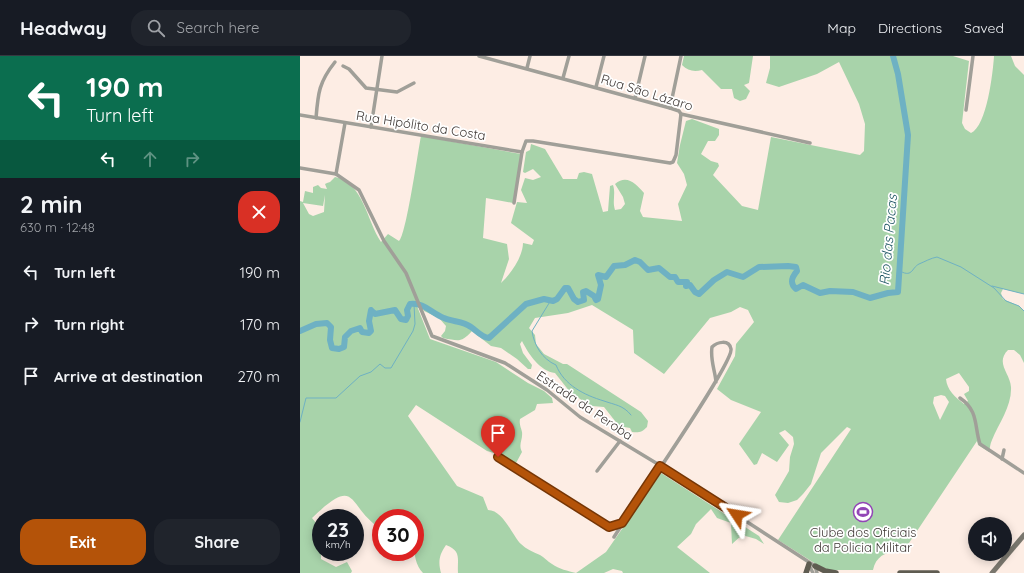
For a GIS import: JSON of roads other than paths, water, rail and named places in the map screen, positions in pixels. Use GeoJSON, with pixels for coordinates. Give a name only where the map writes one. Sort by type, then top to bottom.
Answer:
{"type":"FeatureCollection","features":[{"type":"Feature","properties":{"kind":"main road"},"geometry":{"type":"LineString","coordinates":[[806,573],[812,565],[824,571],[836,573]]}},
{"type":"Feature","properties":{"kind":"main road"},"geometry":{"type":"LineString","coordinates":[[900,573],[937,573]]}},
{"type":"Feature","properties":{"kind":"street"},"geometry":{"type":"LineString","coordinates":[[371,127],[382,56]]}},
{"type":"Feature","properties":{"kind":"street","name":"Rua São Lázaro"},"geometry":{"type":"LineString","coordinates":[[478,56],[492,58],[670,108],[679,111],[681,114],[809,143]]}},
{"type":"Feature","properties":{"kind":"street"},"geometry":{"type":"LineString","coordinates":[[527,68],[530,56]]}},
{"type":"Feature","properties":{"kind":"street"},"geometry":{"type":"LineString","coordinates":[[563,78],[569,56]]}},
{"type":"Feature","properties":{"kind":"street"},"geometry":{"type":"LineString","coordinates":[[596,87],[604,56]]}},
{"type":"Feature","properties":{"kind":"street"},"geometry":{"type":"LineString","coordinates":[[634,98],[645,56]]}},
{"type":"Feature","properties":{"kind":"street"},"geometry":{"type":"LineString","coordinates":[[670,108],[681,56]]}},
{"type":"Feature","properties":{"kind":"street"},"geometry":{"type":"LineString","coordinates":[[966,110],[973,56]]}},
{"type":"Feature","properties":{"kind":"street"},"geometry":{"type":"LineString","coordinates":[[316,118],[317,101],[323,76],[335,62]]}},
{"type":"Feature","properties":{"kind":"street"},"geometry":{"type":"LineString","coordinates":[[343,66],[349,69],[364,87],[397,92],[414,83]]}},
{"type":"Feature","properties":{"kind":"street"},"geometry":{"type":"LineString","coordinates":[[514,203],[522,152],[526,141],[670,163],[675,159],[681,114]]}},
{"type":"Feature","properties":{"kind":"street"},"geometry":{"type":"LineString","coordinates":[[300,116],[345,123]]}},
{"type":"Feature","properties":{"kind":"street","name":"Rua Hipólito da Costa"},"geometry":{"type":"LineString","coordinates":[[336,174],[345,123],[522,152]]}},
{"type":"Feature","properties":{"kind":"street"},"geometry":{"type":"LineString","coordinates":[[300,168],[336,174]]}},
{"type":"Feature","properties":{"kind":"street","name":"Estrada da Peroba"},"geometry":{"type":"LineString","coordinates":[[336,174],[359,190],[384,241],[406,273],[427,328],[436,339],[458,345],[485,357],[496,359],[547,390],[580,417],[660,466],[804,559]]}},
{"type":"Feature","properties":{"kind":"street"},"geometry":{"type":"LineString","coordinates":[[614,537],[716,382],[730,355],[731,349],[729,345],[723,342],[716,343],[712,347],[712,364],[716,382]]}},
{"type":"Feature","properties":{"kind":"street"},"geometry":{"type":"LineString","coordinates":[[960,398],[971,408],[975,417],[979,442],[981,445],[1024,473]]}},
{"type":"Feature","properties":{"kind":"street"},"geometry":{"type":"LineString","coordinates":[[597,472],[620,441]]}},
{"type":"Feature","properties":{"kind":"street"},"geometry":{"type":"LineString","coordinates":[[1002,459],[1004,450]]}},
{"type":"Feature","properties":{"kind":"street"},"geometry":{"type":"LineString","coordinates":[[495,457],[500,458],[603,525],[613,527],[622,523]]}},
{"type":"Feature","properties":{"kind":"street"},"geometry":{"type":"LineString","coordinates":[[992,573],[1024,535]]}},
{"type":"Feature","properties":{"kind":"street"},"geometry":{"type":"LineString","coordinates":[[804,559],[812,565],[817,573]]}},
{"type":"Feature","properties":{"kind":"street"},"geometry":{"type":"LineString","coordinates":[[804,559],[812,565],[813,573]]}},
{"type":"Feature","properties":{"kind":"waterway","name":"Rio das Pacas"},"geometry":{"type":"LineString","coordinates":[[300,331],[316,324],[327,323],[331,327],[330,340],[332,348],[339,349],[344,347],[345,337],[351,331],[360,328],[362,332],[369,333],[371,331],[369,321],[371,310],[375,314],[395,310],[401,319],[406,320],[408,316],[407,310],[410,304],[415,304],[424,306],[444,318],[468,325],[481,335],[489,338],[526,304],[544,299],[553,301],[557,299],[565,288],[568,288],[574,299],[578,302],[584,300],[583,292],[586,291],[594,296],[596,300],[598,299],[601,285],[598,275],[606,277],[614,266],[625,265],[635,260],[640,262],[648,270],[659,268],[670,277],[675,277],[678,282],[687,282],[686,286],[690,285],[695,292],[699,294],[714,280],[727,272],[743,277],[759,267],[788,266],[796,267],[797,271],[792,282],[796,289],[803,285],[820,293],[830,291],[853,292],[870,298],[898,292],[908,135],[898,74],[893,56]]}},
{"type":"Feature","properties":{"kind":"waterway"},"geometry":{"type":"LineString","coordinates":[[898,270],[909,273],[919,264],[937,257],[961,267],[994,288],[1006,301],[1019,306],[1024,311]]}},
{"type":"Feature","properties":{"kind":"waterway"},"geometry":{"type":"LineString","coordinates":[[992,286],[1024,294]]}},
{"type":"Feature","properties":{"kind":"waterway"},"geometry":{"type":"LineString","coordinates":[[551,300],[532,331],[540,351],[547,359],[556,365],[569,384],[589,396],[622,407],[631,415]]}},
{"type":"Feature","properties":{"kind":"waterway"},"geometry":{"type":"LineString","coordinates":[[300,422],[306,398],[336,398],[360,376],[371,372],[380,364],[385,368],[391,368],[413,331],[415,324],[414,304]]}},
{"type":"Feature","properties":{"kind":"place","name":"Clube dos Oficiais da Policia Militar"},"geometry":{"type":"Point","coordinates":[863,512]}}]}
